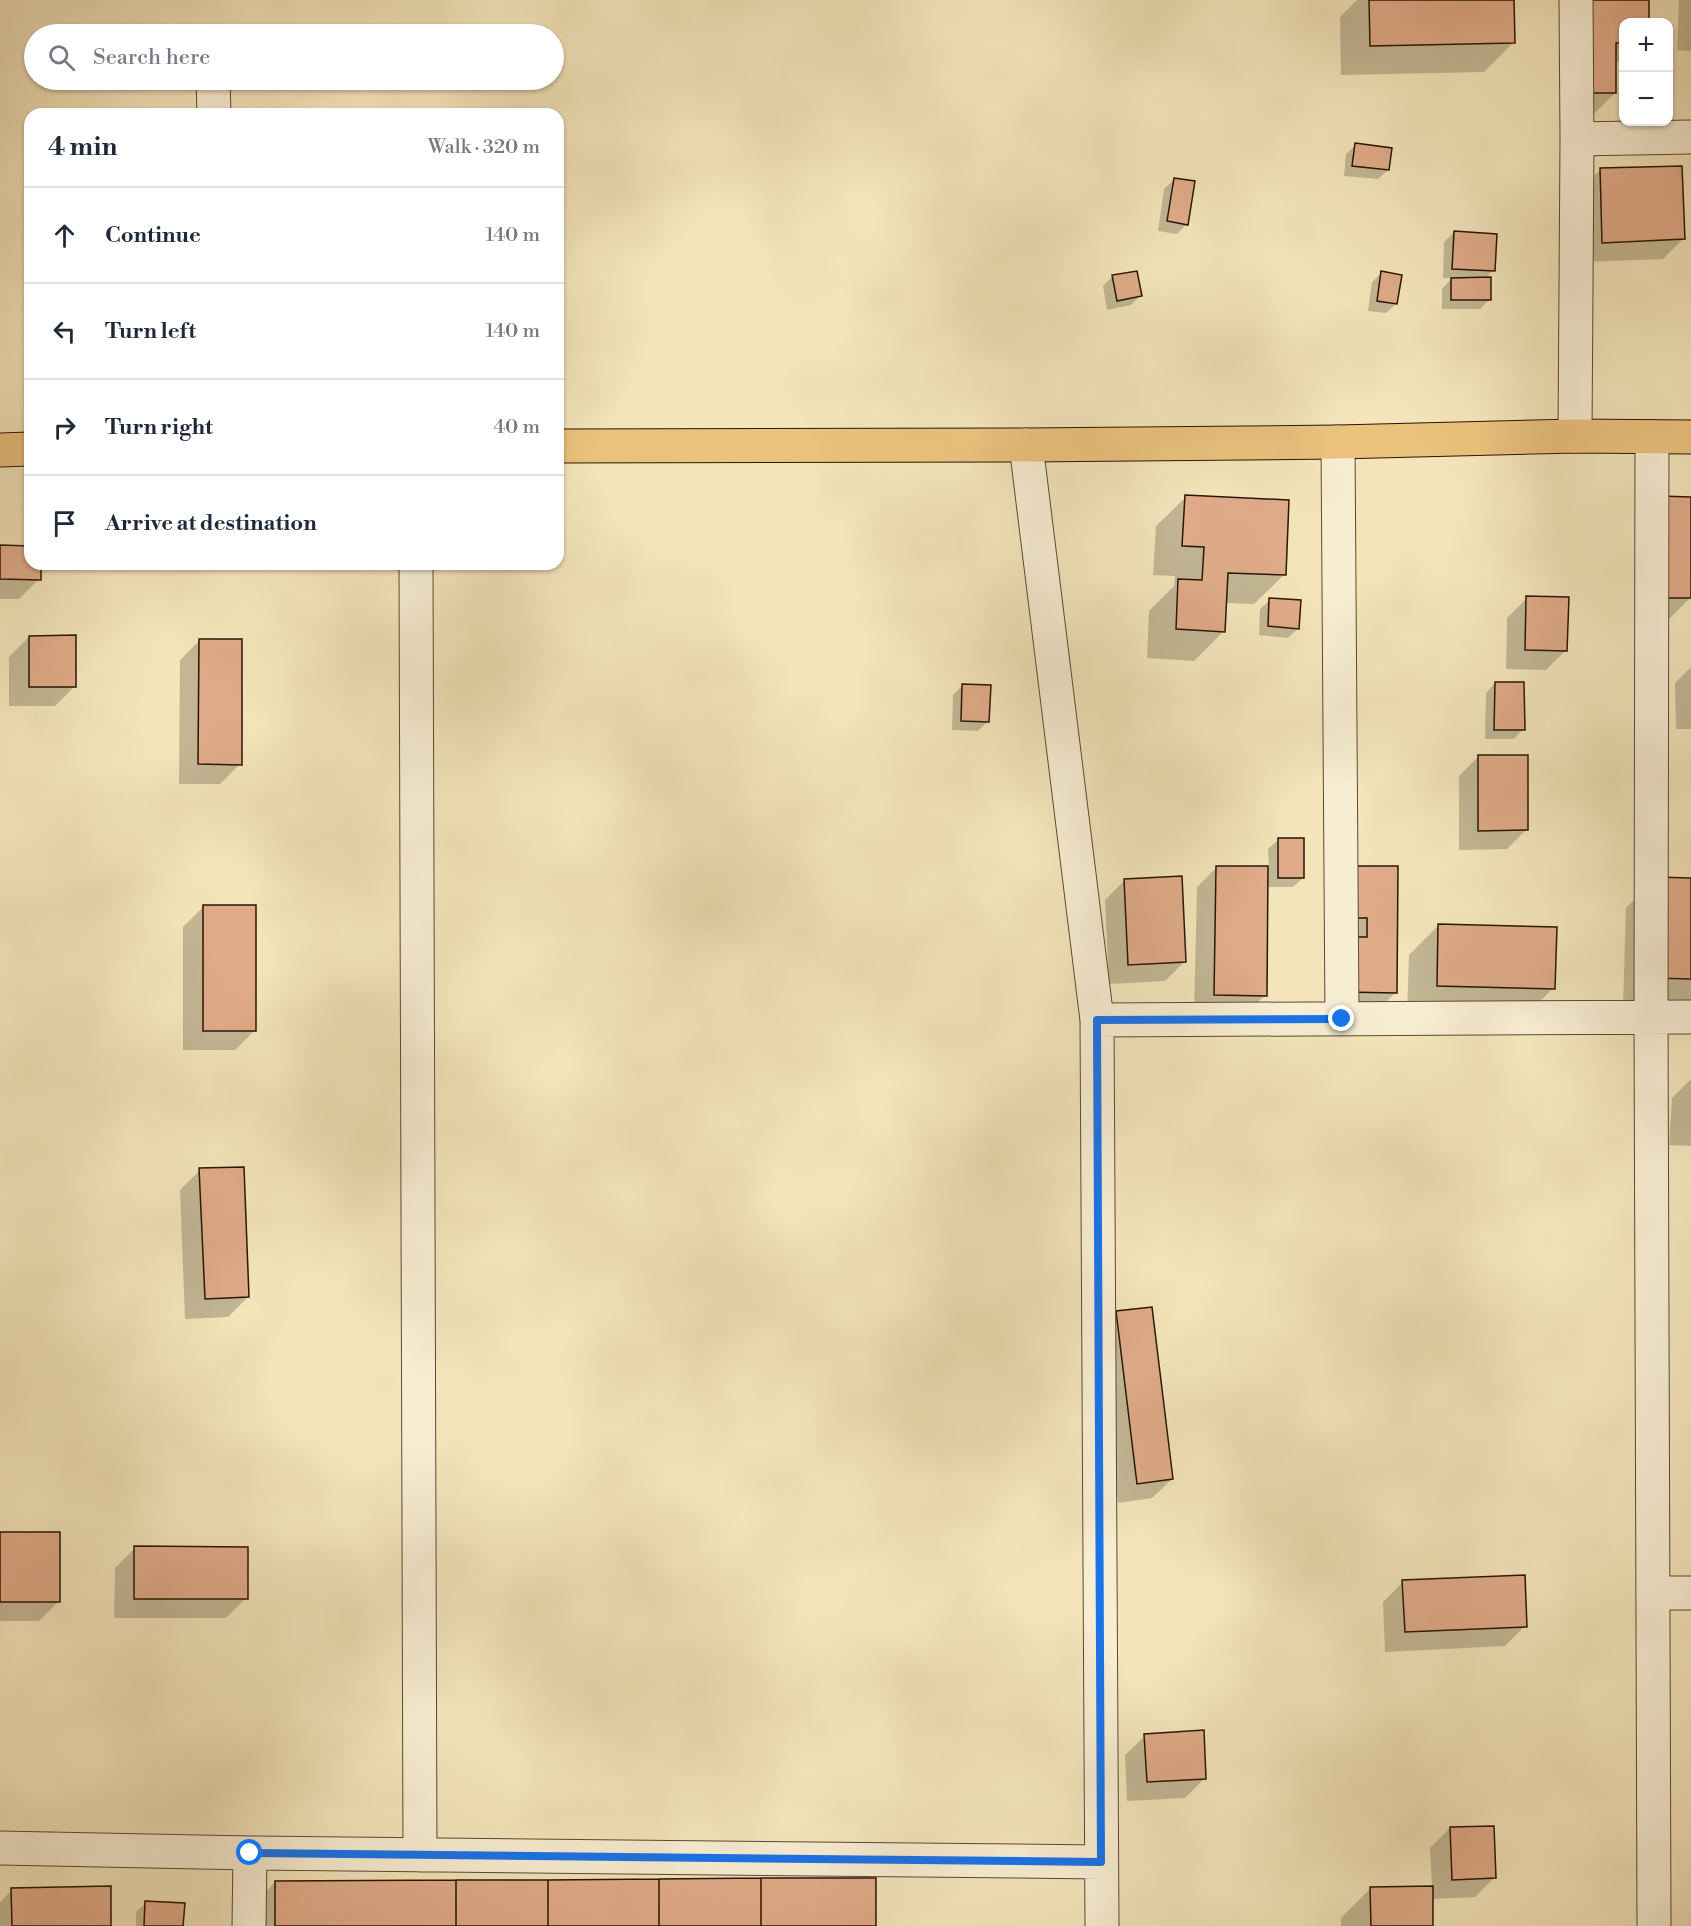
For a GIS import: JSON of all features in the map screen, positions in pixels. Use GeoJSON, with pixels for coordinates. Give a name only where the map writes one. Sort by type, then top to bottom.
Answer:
{"type":"FeatureCollection","features":[{"type":"Feature","properties":{"kind":"main road"},"geometry":{"type":"LineString","coordinates":[[564,446],[1026,445],[1338,442],[1575,436],[1691,437]]}},
{"type":"Feature","properties":{"kind":"main road"},"geometry":{"type":"LineString","coordinates":[[0,450],[24,449]]}},
{"type":"Feature","properties":{"kind":"street"},"geometry":{"type":"LineString","coordinates":[[1575,436],[1576,0]]}},
{"type":"Feature","properties":{"kind":"street"},"geometry":{"type":"LineString","coordinates":[[213,90],[214,108]]}},
{"type":"Feature","properties":{"kind":"street"},"geometry":{"type":"LineString","coordinates":[[1577,139],[1691,137]]}},
{"type":"Feature","properties":{"kind":"street"},"geometry":{"type":"LineString","coordinates":[[1652,437],[1654,1926]]}},
{"type":"Feature","properties":{"kind":"street"},"geometry":{"type":"LineString","coordinates":[[1338,442],[1342,1019]]}},
{"type":"Feature","properties":{"kind":"street"},"geometry":{"type":"LineString","coordinates":[[1026,445],[1097,1020],[1102,1926]]}},
{"type":"Feature","properties":{"kind":"street"},"geometry":{"type":"LineString","coordinates":[[416,570],[420,1855]]}},
{"type":"Feature","properties":{"kind":"street"},"geometry":{"type":"LineString","coordinates":[[1097,1020],[1691,1017]]}},
{"type":"Feature","properties":{"kind":"street"},"geometry":{"type":"LineString","coordinates":[[1653,1593],[1691,1593]]}},
{"type":"Feature","properties":{"kind":"street"},"geometry":{"type":"LineString","coordinates":[[0,1848],[250,1853],[1101,1862]]}},
{"type":"Feature","properties":{"kind":"street"},"geometry":{"type":"LineString","coordinates":[[249,1926],[250,1853]]}},
{"type":"Feature","properties":{"kind":"building"},"geometry":{"type":"Polygon","coordinates":[[[1369,0],[1514,0],[1515,43],[1370,46],[1369,0]]]}},
{"type":"Feature","properties":{"kind":"building"},"geometry":{"type":"Polygon","coordinates":[[[1588,0],[1649,0],[1649,18],[1619,18],[1619,43],[1616,43],[1616,93],[1587,93],[1588,0]]]}},
{"type":"Feature","properties":{"kind":"building"},"geometry":{"type":"Polygon","coordinates":[[[1355,143],[1392,148],[1389,170],[1352,166],[1355,143]]]}},
{"type":"Feature","properties":{"kind":"building"},"geometry":{"type":"Polygon","coordinates":[[[1682,166],[1685,239],[1602,243],[1600,168],[1682,166]]]}},
{"type":"Feature","properties":{"kind":"building"},"geometry":{"type":"Polygon","coordinates":[[[1174,178],[1195,181],[1188,225],[1167,221],[1174,178]]]}},
{"type":"Feature","properties":{"kind":"building"},"geometry":{"type":"Polygon","coordinates":[[[1454,231],[1497,234],[1495,271],[1452,269],[1454,231]]]}},
{"type":"Feature","properties":{"kind":"building"},"geometry":{"type":"Polygon","coordinates":[[[1137,271],[1142,296],[1117,301],[1112,275],[1137,271]]]}},
{"type":"Feature","properties":{"kind":"building"},"geometry":{"type":"Polygon","coordinates":[[[1381,271],[1402,275],[1397,304],[1377,301],[1381,271]]]}},
{"type":"Feature","properties":{"kind":"building"},"geometry":{"type":"Polygon","coordinates":[[[1491,277],[1491,300],[1451,300],[1451,278],[1491,277]]]}},
{"type":"Feature","properties":{"kind":"building"},"geometry":{"type":"Polygon","coordinates":[[[1185,495],[1289,500],[1286,575],[1228,573],[1225,632],[1176,629],[1178,579],[1202,580],[1204,547],[1182,546],[1185,495]]]}},
{"type":"Feature","properties":{"kind":"building"},"geometry":{"type":"Polygon","coordinates":[[[1660,496],[1691,497],[1691,598],[1659,598],[1660,496]]]}},
{"type":"Feature","properties":{"kind":"building"},"geometry":{"type":"Polygon","coordinates":[[[0,545],[24,546],[24,570],[41,570],[41,580],[0,579],[0,545]]]}},
{"type":"Feature","properties":{"kind":"building"},"geometry":{"type":"Polygon","coordinates":[[[1526,596],[1569,597],[1567,651],[1525,650],[1526,596]]]}},
{"type":"Feature","properties":{"kind":"building"},"geometry":{"type":"Polygon","coordinates":[[[1269,598],[1301,600],[1299,629],[1268,626],[1269,598]]]}},
{"type":"Feature","properties":{"kind":"building"},"geometry":{"type":"Polygon","coordinates":[[[76,635],[76,687],[29,687],[29,636],[76,635]]]}},
{"type":"Feature","properties":{"kind":"building"},"geometry":{"type":"Polygon","coordinates":[[[199,639],[242,639],[242,765],[198,764],[199,639]]]}},
{"type":"Feature","properties":{"kind":"building"},"geometry":{"type":"Polygon","coordinates":[[[1495,682],[1524,682],[1525,730],[1494,730],[1495,682]]]}},
{"type":"Feature","properties":{"kind":"building"},"geometry":{"type":"Polygon","coordinates":[[[962,684],[991,685],[989,722],[961,721],[962,684]]]}},
{"type":"Feature","properties":{"kind":"building"},"geometry":{"type":"Polygon","coordinates":[[[1478,755],[1528,755],[1528,830],[1478,831],[1478,755]]]}},
{"type":"Feature","properties":{"kind":"building"},"geometry":{"type":"Polygon","coordinates":[[[1278,838],[1304,838],[1304,878],[1278,878],[1278,838]]]}},
{"type":"Feature","properties":{"kind":"building"},"geometry":{"type":"Polygon","coordinates":[[[1216,866],[1268,866],[1267,996],[1214,995],[1216,866]]]}},
{"type":"Feature","properties":{"kind":"building"},"geometry":{"type":"Polygon","coordinates":[[[1346,866],[1398,866],[1397,993],[1344,992],[1345,937],[1367,937],[1367,918],[1345,918],[1346,866]]]}},
{"type":"Feature","properties":{"kind":"building"},"geometry":{"type":"Polygon","coordinates":[[[1182,876],[1186,962],[1128,965],[1124,879],[1182,876]]]}},
{"type":"Feature","properties":{"kind":"building"},"geometry":{"type":"Polygon","coordinates":[[[1655,877],[1691,878],[1691,979],[1652,978],[1655,877]]]}},
{"type":"Feature","properties":{"kind":"building"},"geometry":{"type":"Polygon","coordinates":[[[203,905],[256,905],[256,1031],[203,1031],[203,905]]]}},
{"type":"Feature","properties":{"kind":"building"},"geometry":{"type":"Polygon","coordinates":[[[1438,924],[1557,927],[1555,989],[1437,986],[1438,924]]]}},
{"type":"Feature","properties":{"kind":"building"},"geometry":{"type":"Polygon","coordinates":[[[244,1167],[249,1297],[205,1299],[199,1168],[244,1167]]]}},
{"type":"Feature","properties":{"kind":"building"},"geometry":{"type":"Polygon","coordinates":[[[1152,1307],[1173,1479],[1137,1484],[1116,1311],[1152,1307]]]}},
{"type":"Feature","properties":{"kind":"building"},"geometry":{"type":"Polygon","coordinates":[[[0,1532],[60,1532],[60,1602],[0,1602],[0,1532]]]}},
{"type":"Feature","properties":{"kind":"building"},"geometry":{"type":"Polygon","coordinates":[[[134,1546],[248,1547],[248,1599],[134,1599],[134,1546]]]}},
{"type":"Feature","properties":{"kind":"building"},"geometry":{"type":"Polygon","coordinates":[[[1525,1575],[1527,1627],[1405,1632],[1402,1580],[1525,1575]]]}},
{"type":"Feature","properties":{"kind":"building"},"geometry":{"type":"Polygon","coordinates":[[[1204,1730],[1206,1779],[1147,1782],[1144,1734],[1204,1730]]]}},
{"type":"Feature","properties":{"kind":"building"},"geometry":{"type":"Polygon","coordinates":[[[1494,1826],[1496,1878],[1452,1880],[1450,1827],[1494,1826]]]}},
{"type":"Feature","properties":{"kind":"building"},"geometry":{"type":"Polygon","coordinates":[[[761,1878],[761,1926],[659,1926],[659,1879],[761,1878]]]}},
{"type":"Feature","properties":{"kind":"building"},"geometry":{"type":"Polygon","coordinates":[[[761,1878],[876,1878],[876,1926],[761,1926],[761,1878]]]}},
{"type":"Feature","properties":{"kind":"building"},"geometry":{"type":"Polygon","coordinates":[[[659,1879],[659,1926],[548,1926],[548,1880],[659,1879]]]}},
{"type":"Feature","properties":{"kind":"building"},"geometry":{"type":"Polygon","coordinates":[[[456,1880],[456,1926],[275,1926],[275,1881],[456,1880]]]}},
{"type":"Feature","properties":{"kind":"building"},"geometry":{"type":"Polygon","coordinates":[[[456,1880],[548,1880],[548,1926],[456,1926],[456,1880]]]}},
{"type":"Feature","properties":{"kind":"building"},"geometry":{"type":"Polygon","coordinates":[[[111,1886],[111,1926],[12,1926],[11,1888],[111,1886]]]}},
{"type":"Feature","properties":{"kind":"building"},"geometry":{"type":"Polygon","coordinates":[[[1433,1886],[1433,1926],[1371,1926],[1370,1887],[1433,1886]]]}},
{"type":"Feature","properties":{"kind":"building"},"geometry":{"type":"Polygon","coordinates":[[[145,1901],[185,1903],[183,1926],[144,1926],[145,1901]]]}},
{"type":"Feature","properties":{"kind":"route"},"geometry":{"type":"LineString","coordinates":[[250,1853],[1101,1862],[1097,1020],[1342,1019]]}}]}
